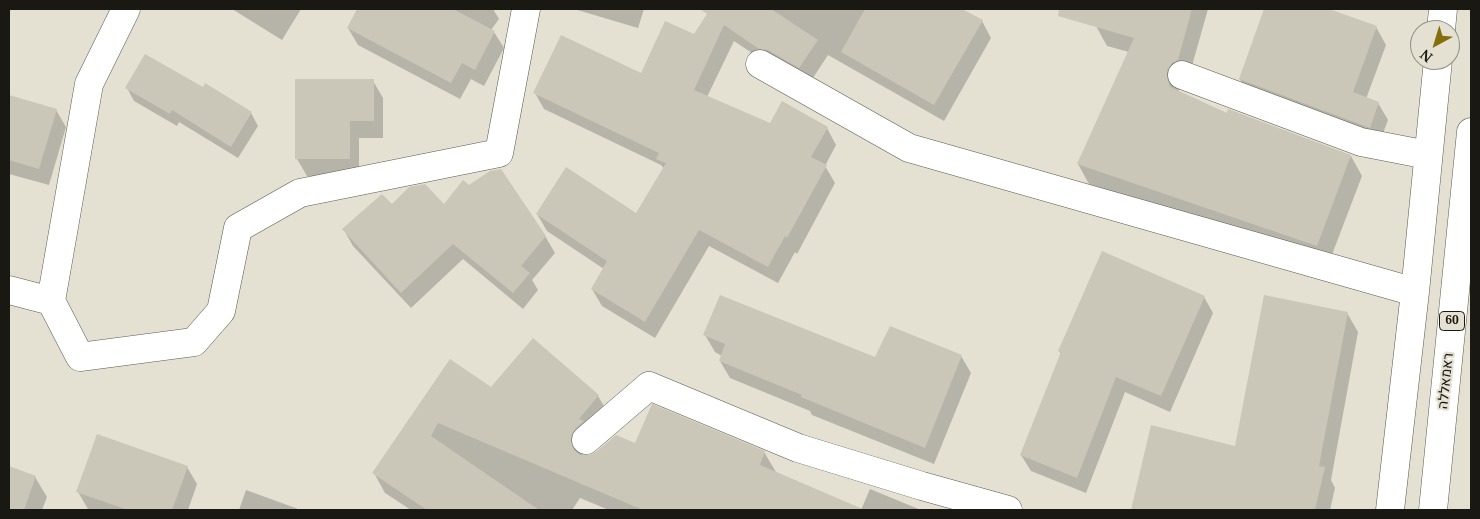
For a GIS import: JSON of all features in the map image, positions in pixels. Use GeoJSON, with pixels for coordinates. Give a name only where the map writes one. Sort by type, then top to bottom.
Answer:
{"type":"FeatureCollection","features":[{"type":"Feature","properties":{"kind":"main road"},"geometry":{"type":"LineString","coordinates":[[126,9],[89,84],[51,301],[80,357],[194,342],[221,311],[238,228],[300,193],[499,153],[526,9]]}},
{"type":"Feature","properties":{"kind":"main road"},"geometry":{"type":"LineString","coordinates":[[760,64],[909,148],[1414,292]]}},
{"type":"Feature","properties":{"kind":"main road"},"geometry":{"type":"LineString","coordinates":[[1390,510],[1437,70]]}},
{"type":"Feature","properties":{"kind":"main road"},"geometry":{"type":"LineString","coordinates":[[1182,75],[1361,142],[1428,155]]}},
{"type":"Feature","properties":{"kind":"main road","name":"ראמאללה"},"geometry":{"type":"LineString","coordinates":[[1433,510],[1471,132]]}},
{"type":"Feature","properties":{"kind":"main road"},"geometry":{"type":"LineString","coordinates":[[9,290],[51,301]]}},
{"type":"Feature","properties":{"kind":"main road"},"geometry":{"type":"LineString","coordinates":[[586,440],[649,386],[798,448],[1008,510]]}},
{"type":"Feature","properties":{"kind":"building"},"geometry":{"type":"Polygon","coordinates":[[[357,9],[453,9],[495,31],[475,70],[462,63],[451,83],[347,28],[357,9]]]}},
{"type":"Feature","properties":{"kind":"building"},"geometry":{"type":"Polygon","coordinates":[[[700,9],[771,9],[818,40],[799,68],[768,50],[759,49],[724,25],[694,90],[770,123],[782,101],[828,127],[811,157],[827,165],[787,238],[785,236],[768,267],[699,230],[645,322],[591,289],[607,261],[536,214],[566,167],[636,213],[666,163],[656,159],[659,153],[533,93],[561,35],[641,73],[665,21],[694,34],[707,14],[700,9]]]}},
{"type":"Feature","properties":{"kind":"building"},"geometry":{"type":"Polygon","coordinates":[[[865,9],[962,9],[983,20],[934,105],[841,52],[865,9]]]}},
{"type":"Feature","properties":{"kind":"building"},"geometry":{"type":"Polygon","coordinates":[[[1059,9],[1192,9],[1178,60],[1172,63],[1167,70],[1170,87],[1227,113],[1228,109],[1351,155],[1317,246],[1077,164],[1134,38],[1058,16],[1059,9]]]}},
{"type":"Feature","properties":{"kind":"building"},"geometry":{"type":"Polygon","coordinates":[[[1264,9],[1329,9],[1377,26],[1353,92],[1379,102],[1370,128],[1239,79],[1264,9]]]}},
{"type":"Feature","properties":{"kind":"building"},"geometry":{"type":"Polygon","coordinates":[[[145,54],[203,87],[205,83],[252,112],[231,147],[172,110],[170,114],[125,88],[145,54]]]}},
{"type":"Feature","properties":{"kind":"building"},"geometry":{"type":"Polygon","coordinates":[[[295,79],[374,79],[374,121],[350,121],[350,159],[295,159],[295,79]]]}},
{"type":"Feature","properties":{"kind":"building"},"geometry":{"type":"Polygon","coordinates":[[[9,95],[57,109],[39,169],[9,160],[9,95]]]}},
{"type":"Feature","properties":{"kind":"building"},"geometry":{"type":"Polygon","coordinates":[[[501,169],[546,236],[521,266],[530,273],[513,293],[453,244],[401,293],[342,229],[382,194],[392,204],[409,187],[425,184],[444,204],[463,180],[469,185],[490,171],[501,169]]]}},
{"type":"Feature","properties":{"kind":"building"},"geometry":{"type":"Polygon","coordinates":[[[1102,251],[1205,296],[1161,396],[1116,377],[1077,478],[1020,455],[1061,352],[1058,351],[1102,251]]]}},
{"type":"Feature","properties":{"kind":"building"},"geometry":{"type":"Polygon","coordinates":[[[720,295],[875,357],[890,326],[962,355],[925,448],[719,361],[725,344],[703,335],[720,295]]]}},
{"type":"Feature","properties":{"kind":"building"},"geometry":{"type":"Polygon","coordinates":[[[1264,295],[1348,312],[1319,466],[1325,467],[1315,510],[1131,510],[1151,425],[1235,446],[1264,295]]]}},
{"type":"Feature","properties":{"kind":"building"},"geometry":{"type":"Polygon","coordinates":[[[533,338],[599,395],[579,419],[584,421],[571,435],[574,450],[580,455],[596,452],[616,435],[635,443],[652,404],[765,451],[760,465],[865,510],[643,510],[438,423],[431,436],[539,510],[427,510],[372,473],[450,359],[491,387],[533,338]]]}},
{"type":"Feature","properties":{"kind":"building"},"geometry":{"type":"Polygon","coordinates":[[[97,434],[188,466],[172,510],[128,510],[76,492],[97,434]]]}},
{"type":"Feature","properties":{"kind":"building"},"geometry":{"type":"Polygon","coordinates":[[[9,466],[36,476],[24,510],[9,510],[9,466]]]}}]}
